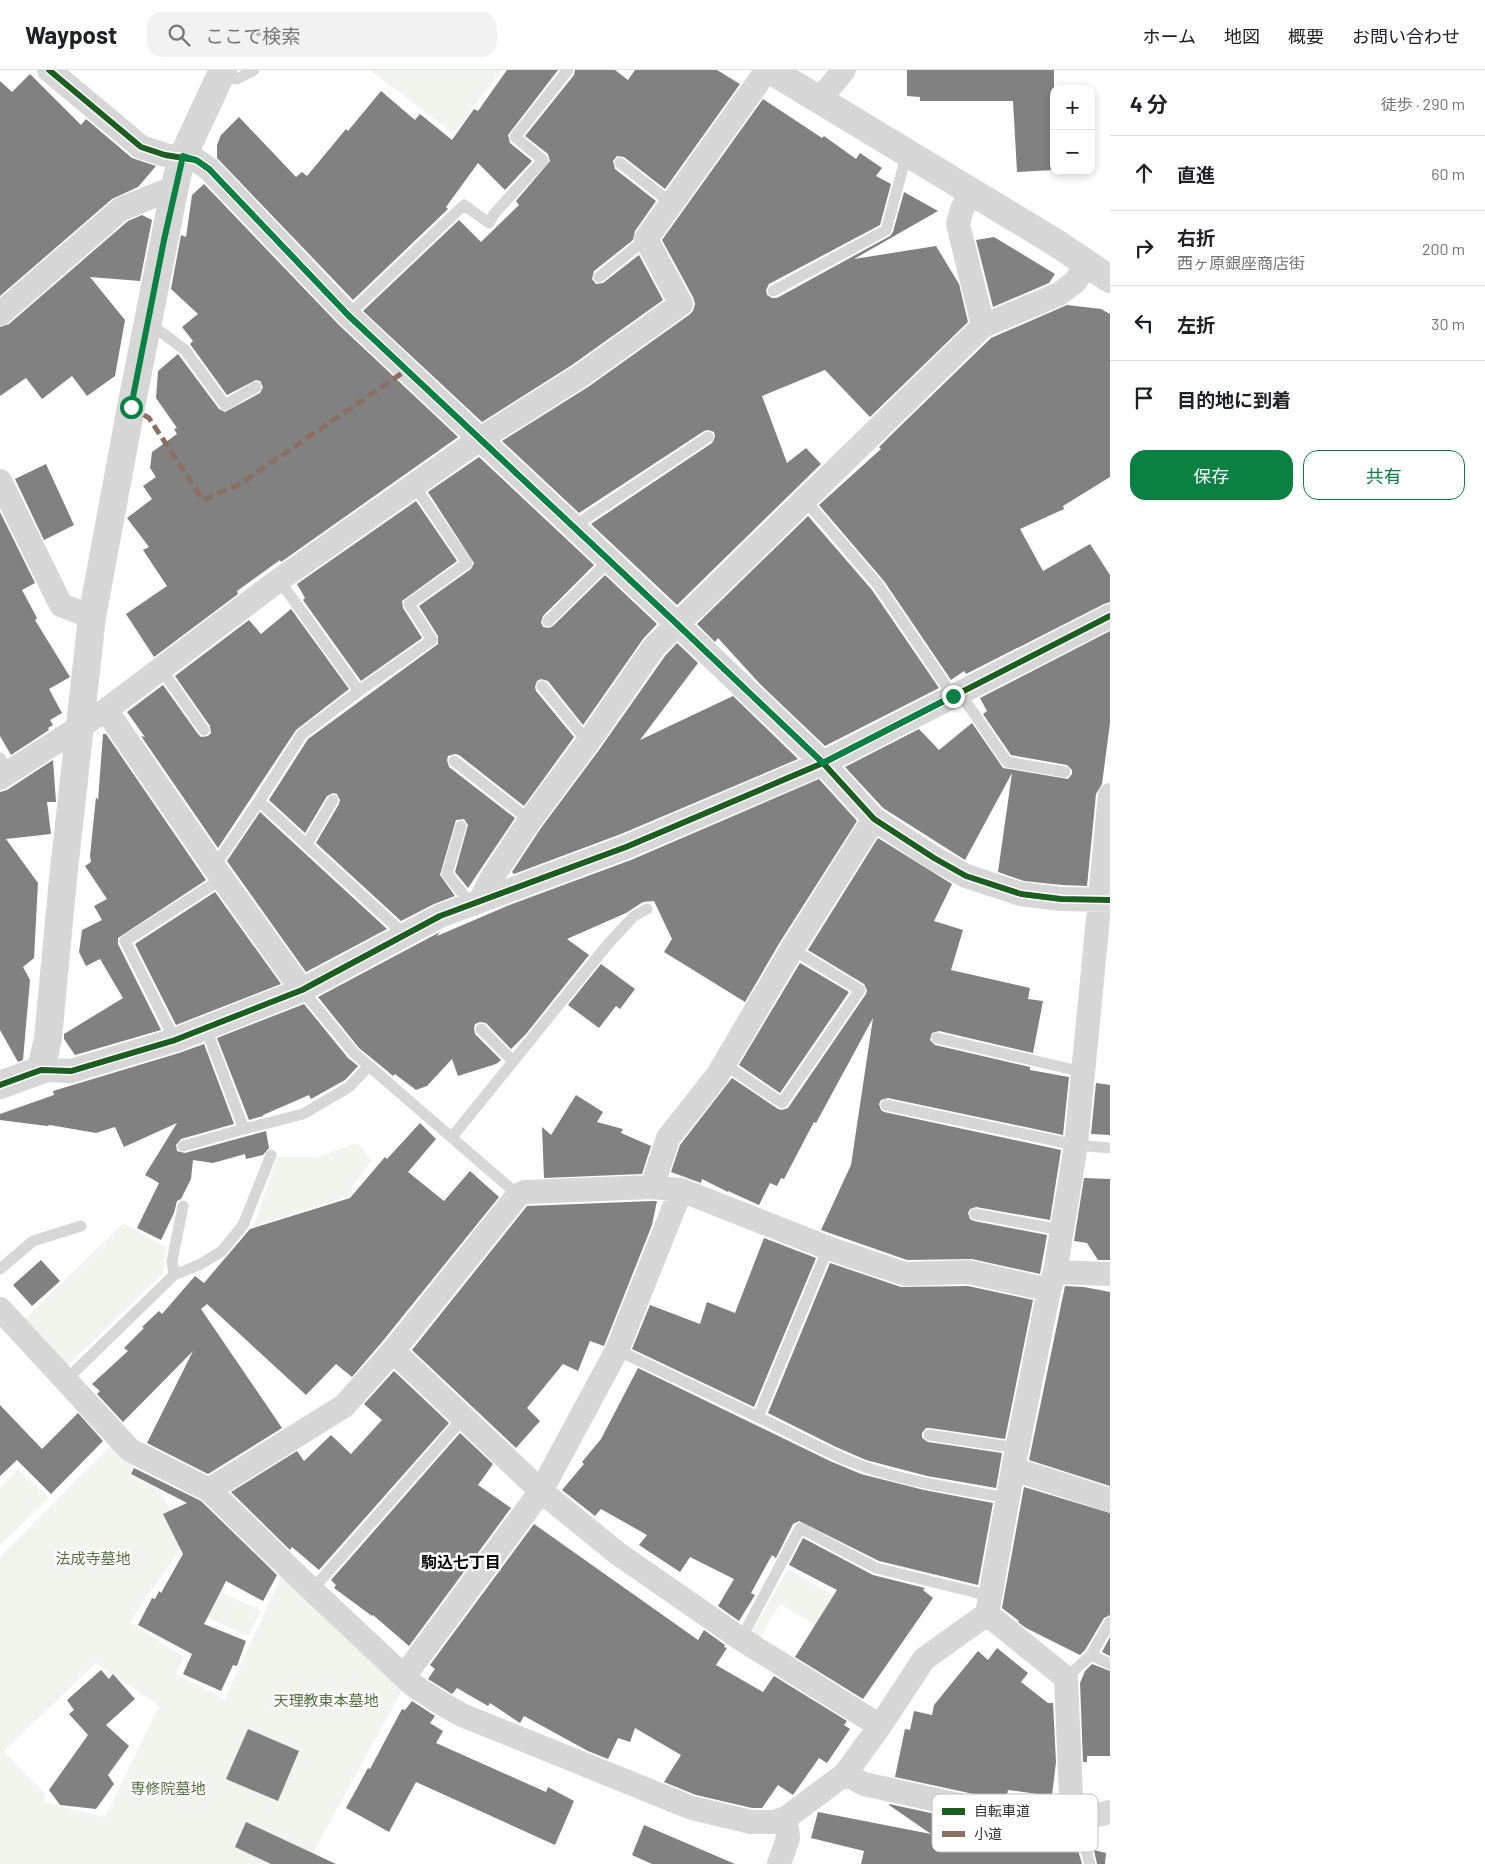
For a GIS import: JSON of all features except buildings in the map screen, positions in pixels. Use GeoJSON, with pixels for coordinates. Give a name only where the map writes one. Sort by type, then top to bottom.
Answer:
{"type":"FeatureCollection","features":[{"type":"Feature","properties":{"kind":"street"},"geometry":{"type":"LineString","coordinates":[[49,70],[141,147],[165,155],[183,156],[196,160],[209,169],[348,315],[574,526],[823,763],[874,819],[934,858],[966,876],[1021,894],[1061,899],[1105,899]]}},
{"type":"Feature","properties":{"kind":"street"},"geometry":{"type":"LineString","coordinates":[[3,769],[80,727],[106,710],[279,580],[480,439],[580,376],[681,304],[646,238],[768,70],[907,152],[1110,279]]}},
{"type":"Feature","properties":{"kind":"street"},"geometry":{"type":"LineString","coordinates":[[819,100],[844,70]]}},
{"type":"Feature","properties":{"kind":"street"},"geometry":{"type":"LineString","coordinates":[[41,1070],[48,1038],[63,879],[92,617],[148,322],[183,156],[221,74]]}},
{"type":"Feature","properties":{"kind":"street"},"geometry":{"type":"LineString","coordinates":[[0,314],[122,209],[176,187]]}},
{"type":"Feature","properties":{"kind":"street"},"geometry":{"type":"LineString","coordinates":[[972,193],[962,209],[958,224],[983,326]]}},
{"type":"Feature","properties":{"kind":"street"},"geometry":{"type":"LineString","coordinates":[[476,901],[530,820],[654,648],[677,624],[983,326],[1059,294],[1075,282],[1087,264]]}},
{"type":"Feature","properties":{"kind":"street"},"geometry":{"type":"LineString","coordinates":[[0,483],[61,605],[92,617]]}},
{"type":"Feature","properties":{"kind":"street"},"geometry":{"type":"LineString","coordinates":[[0,1085],[41,1070],[70,1071],[175,1040],[302,990],[440,916],[476,901],[626,847],[823,763],[1110,616]]}},
{"type":"Feature","properties":{"kind":"street"},"geometry":{"type":"LineString","coordinates":[[106,710],[302,990]]}},
{"type":"Feature","properties":{"kind":"street"},"geometry":{"type":"LineString","coordinates":[[0,1309],[130,1450],[209,1490],[312,1590],[420,1689],[462,1715],[692,1808],[751,1822],[774,1822],[786,1818],[845,1774],[880,1726],[924,1659],[988,1605],[1015,1459],[1052,1281],[1076,1145],[1083,1072],[1105,899],[1110,795]]}},
{"type":"Feature","properties":{"kind":"street"},"geometry":{"type":"LineString","coordinates":[[652,1187],[668,1138],[717,1076],[792,949],[874,819]]}},
{"type":"Feature","properties":{"kind":"street"},"geometry":{"type":"LineString","coordinates":[[209,1490],[344,1406],[393,1350],[518,1195],[525,1192],[652,1187],[680,1190],[828,1248],[905,1274],[969,1272],[1052,1281],[1110,1274]]}},
{"type":"Feature","properties":{"kind":"street"},"geometry":{"type":"LineString","coordinates":[[405,1675],[541,1491],[618,1350],[680,1190]]}},
{"type":"Feature","properties":{"kind":"street"},"geometry":{"type":"LineString","coordinates":[[393,1350],[541,1491],[617,1553],[741,1639],[880,1726]]}},
{"type":"Feature","properties":{"kind":"street"},"geometry":{"type":"LineString","coordinates":[[1015,1459],[1110,1500]]}},
{"type":"Feature","properties":{"kind":"street"},"geometry":{"type":"LineString","coordinates":[[988,1605],[1066,1678],[1073,1794]]}},
{"type":"Feature","properties":{"kind":"street"},"geometry":{"type":"LineString","coordinates":[[845,1774],[864,1784],[932,1799]]}},
{"type":"Feature","properties":{"kind":"street"},"geometry":{"type":"LineString","coordinates":[[779,1864],[788,1838],[786,1818]]}},
{"type":"Feature","properties":{"kind":"lane"},"geometry":{"type":"LineString","coordinates":[[221,74],[237,80],[254,70]]}},
{"type":"Feature","properties":{"kind":"lane"},"geometry":{"type":"LineString","coordinates":[[348,315],[464,205],[489,223],[494,214],[543,160],[515,137],[568,70]]}},
{"type":"Feature","properties":{"kind":"lane"},"geometry":{"type":"LineString","coordinates":[[773,291],[886,230],[907,152]]}},
{"type":"Feature","properties":{"kind":"lane"},"geometry":{"type":"LineString","coordinates":[[620,163],[671,204]]}},
{"type":"Feature","properties":{"kind":"lane"},"geometry":{"type":"LineString","coordinates":[[599,277],[646,238]]}},
{"type":"Feature","properties":{"kind":"lane"},"geometry":{"type":"LineString","coordinates":[[148,322],[185,350],[225,405],[256,387]]}},
{"type":"Feature","properties":{"kind":"lane"},"geometry":{"type":"LineString","coordinates":[[574,526],[708,437]]}},
{"type":"Feature","properties":{"kind":"lane"},"geometry":{"type":"LineString","coordinates":[[175,1040],[125,941],[218,872],[259,801],[302,734],[432,640],[409,604],[467,563],[414,485]]}},
{"type":"Feature","properties":{"kind":"lane"},"geometry":{"type":"LineString","coordinates":[[805,500],[878,584],[1007,762],[1065,772]]}},
{"type":"Feature","properties":{"kind":"lane"},"geometry":{"type":"LineString","coordinates":[[548,621],[609,561]]}},
{"type":"Feature","properties":{"kind":"lane"},"geometry":{"type":"LineString","coordinates":[[279,580],[359,691]]}},
{"type":"Feature","properties":{"kind":"lane"},"geometry":{"type":"LineString","coordinates":[[161,669],[204,730]]}},
{"type":"Feature","properties":{"kind":"lane"},"geometry":{"type":"LineString","coordinates":[[542,686],[588,742]]}},
{"type":"Feature","properties":{"kind":"lane"},"geometry":{"type":"LineString","coordinates":[[454,761],[530,820]]}},
{"type":"Feature","properties":{"kind":"lane"},"geometry":{"type":"LineString","coordinates":[[307,844],[333,800]]}},
{"type":"Feature","properties":{"kind":"lane"},"geometry":{"type":"LineString","coordinates":[[259,801],[404,934]]}},
{"type":"Feature","properties":{"kind":"lane"},"geometry":{"type":"LineString","coordinates":[[461,826],[448,874],[476,901]]}},
{"type":"Feature","properties":{"kind":"lane"},"geometry":{"type":"LineString","coordinates":[[452,1137],[608,944],[634,916],[647,909]]}},
{"type":"Feature","properties":{"kind":"lane"},"geometry":{"type":"LineString","coordinates":[[724,1064],[782,1103],[860,990],[792,949]]}},
{"type":"Feature","properties":{"kind":"lane"},"geometry":{"type":"LineString","coordinates":[[302,990],[354,1053],[518,1195]]}},
{"type":"Feature","properties":{"kind":"lane"},"geometry":{"type":"LineString","coordinates":[[206,1029],[244,1128]]}},
{"type":"Feature","properties":{"kind":"lane"},"geometry":{"type":"LineString","coordinates":[[481,1029],[513,1061]]}},
{"type":"Feature","properties":{"kind":"lane"},"geometry":{"type":"LineString","coordinates":[[937,1038],[1083,1072]]}},
{"type":"Feature","properties":{"kind":"lane"},"geometry":{"type":"LineString","coordinates":[[183,1146],[244,1128],[303,1114],[349,1087],[369,1066]]}},
{"type":"Feature","properties":{"kind":"lane"},"geometry":{"type":"LineString","coordinates":[[886,1105],[1076,1145],[1110,1148]]}},
{"type":"Feature","properties":{"kind":"lane"},"geometry":{"type":"LineString","coordinates":[[66,1380],[174,1275],[199,1265],[222,1251],[243,1225],[271,1156]]}},
{"type":"Feature","properties":{"kind":"lane"},"geometry":{"type":"LineString","coordinates":[[174,1275],[172,1261],[183,1206]]}},
{"type":"Feature","properties":{"kind":"lane"},"geometry":{"type":"LineString","coordinates":[[975,1214],[1061,1230]]}},
{"type":"Feature","properties":{"kind":"lane"},"geometry":{"type":"LineString","coordinates":[[0,1269],[32,1242],[81,1226]]}},
{"type":"Feature","properties":{"kind":"lane"},"geometry":{"type":"LineString","coordinates":[[758,1417],[828,1248]]}},
{"type":"Feature","properties":{"kind":"lane"},"geometry":{"type":"LineString","coordinates":[[618,1350],[846,1459],[899,1476],[1008,1498]]}},
{"type":"Feature","properties":{"kind":"lane"},"geometry":{"type":"LineString","coordinates":[[312,1590],[464,1417]]}},
{"type":"Feature","properties":{"kind":"lane"},"geometry":{"type":"LineString","coordinates":[[929,1435],[1015,1459]]}},
{"type":"Feature","properties":{"kind":"lane"},"geometry":{"type":"LineString","coordinates":[[741,1639],[800,1528],[876,1568],[988,1605]]}},
{"type":"Feature","properties":{"kind":"lane"},"geometry":{"type":"LineString","coordinates":[[1066,1678],[1091,1655],[1110,1622]]}},
{"type":"Feature","properties":{"kind":"lane"},"geometry":{"type":"LineString","coordinates":[[1091,1655],[1110,1664]]}},
{"type":"Feature","properties":{"kind":"lane"},"geometry":{"type":"LineString","coordinates":[[1086,1852],[1090,1864]]}},
{"type":"Feature","properties":{"kind":"green space"},"geometry":{"type":"Polygon","coordinates":[[[370,70],[502,70],[453,134],[370,70]]]}},
{"type":"Feature","properties":{"kind":"green space"},"geometry":{"type":"Polygon","coordinates":[[[357,1143],[372,1160],[353,1186],[351,1196],[254,1226],[277,1157],[317,1157],[357,1143]]]}},
{"type":"Feature","properties":{"kind":"green space"},"geometry":{"type":"Polygon","coordinates":[[[123,1223],[166,1247],[163,1274],[67,1366],[24,1320],[123,1223]]]}},
{"type":"Feature","properties":{"kind":"green space"},"geometry":{"type":"Polygon","coordinates":[[[115,1441],[136,1461],[129,1475],[159,1490],[187,1539],[130,1622],[184,1657],[176,1674],[225,1699],[283,1572],[404,1687],[307,1864],[0,1864],[0,1557],[115,1441]],[[96,1663],[4,1751],[46,1795],[44,1802],[105,1817],[159,1706],[96,1663]]]}},
{"type":"Feature","properties":{"kind":"green space"},"geometry":{"type":"Polygon","coordinates":[[[18,1469],[49,1498],[0,1545],[0,1488],[18,1469]]]}},
{"type":"Feature","properties":{"kind":"green space"},"geometry":{"type":"Polygon","coordinates":[[[788,1569],[840,1599],[821,1628],[780,1604],[759,1640],[750,1635],[788,1569]]]}},
{"type":"Feature","properties":{"kind":"green space"},"geometry":{"type":"Polygon","coordinates":[[[205,1584],[261,1611],[248,1636],[192,1610],[205,1584]]]}},
{"type":"Feature","properties":{"kind":"marked path"},"geometry":{"type":"LineString","coordinates":[[131,407],[149,418],[203,500],[240,484],[405,371]]}},
{"type":"Feature","properties":{"kind":"cycle path"},"geometry":{"type":"LineString","coordinates":[[49,70],[141,147],[165,155],[196,160],[209,169],[348,315],[823,763],[874,819],[934,858],[966,876],[1021,894],[1061,899],[1110,900]]}},
{"type":"Feature","properties":{"kind":"cycle path"},"geometry":{"type":"LineString","coordinates":[[0,1085],[41,1070],[71,1071],[175,1040],[302,990],[440,916],[626,847],[823,763],[1110,616]]}},
{"type":"Feature","properties":{"kind":"district","name":"駒込七丁目"},"geometry":{"type":"Point","coordinates":[461,1562]}},
{"type":"Feature","properties":{"kind":"route"},"geometry":{"type":"LineString","coordinates":[[131,407],[164,240],[183,156],[196,160],[209,169],[348,315],[405,371],[574,526],[823,763],[953,696]]}},
{"type":"Feature","properties":{"kind":"park label","name":"法成寺墓地"},"geometry":{"type":"Point","coordinates":[93,1559]}},
{"type":"Feature","properties":{"kind":"park label","name":"天理教東本墓地"},"geometry":{"type":"Point","coordinates":[326,1701]}},
{"type":"Feature","properties":{"kind":"park label","name":"専修院墓地"},"geometry":{"type":"Point","coordinates":[168,1789]}}]}
